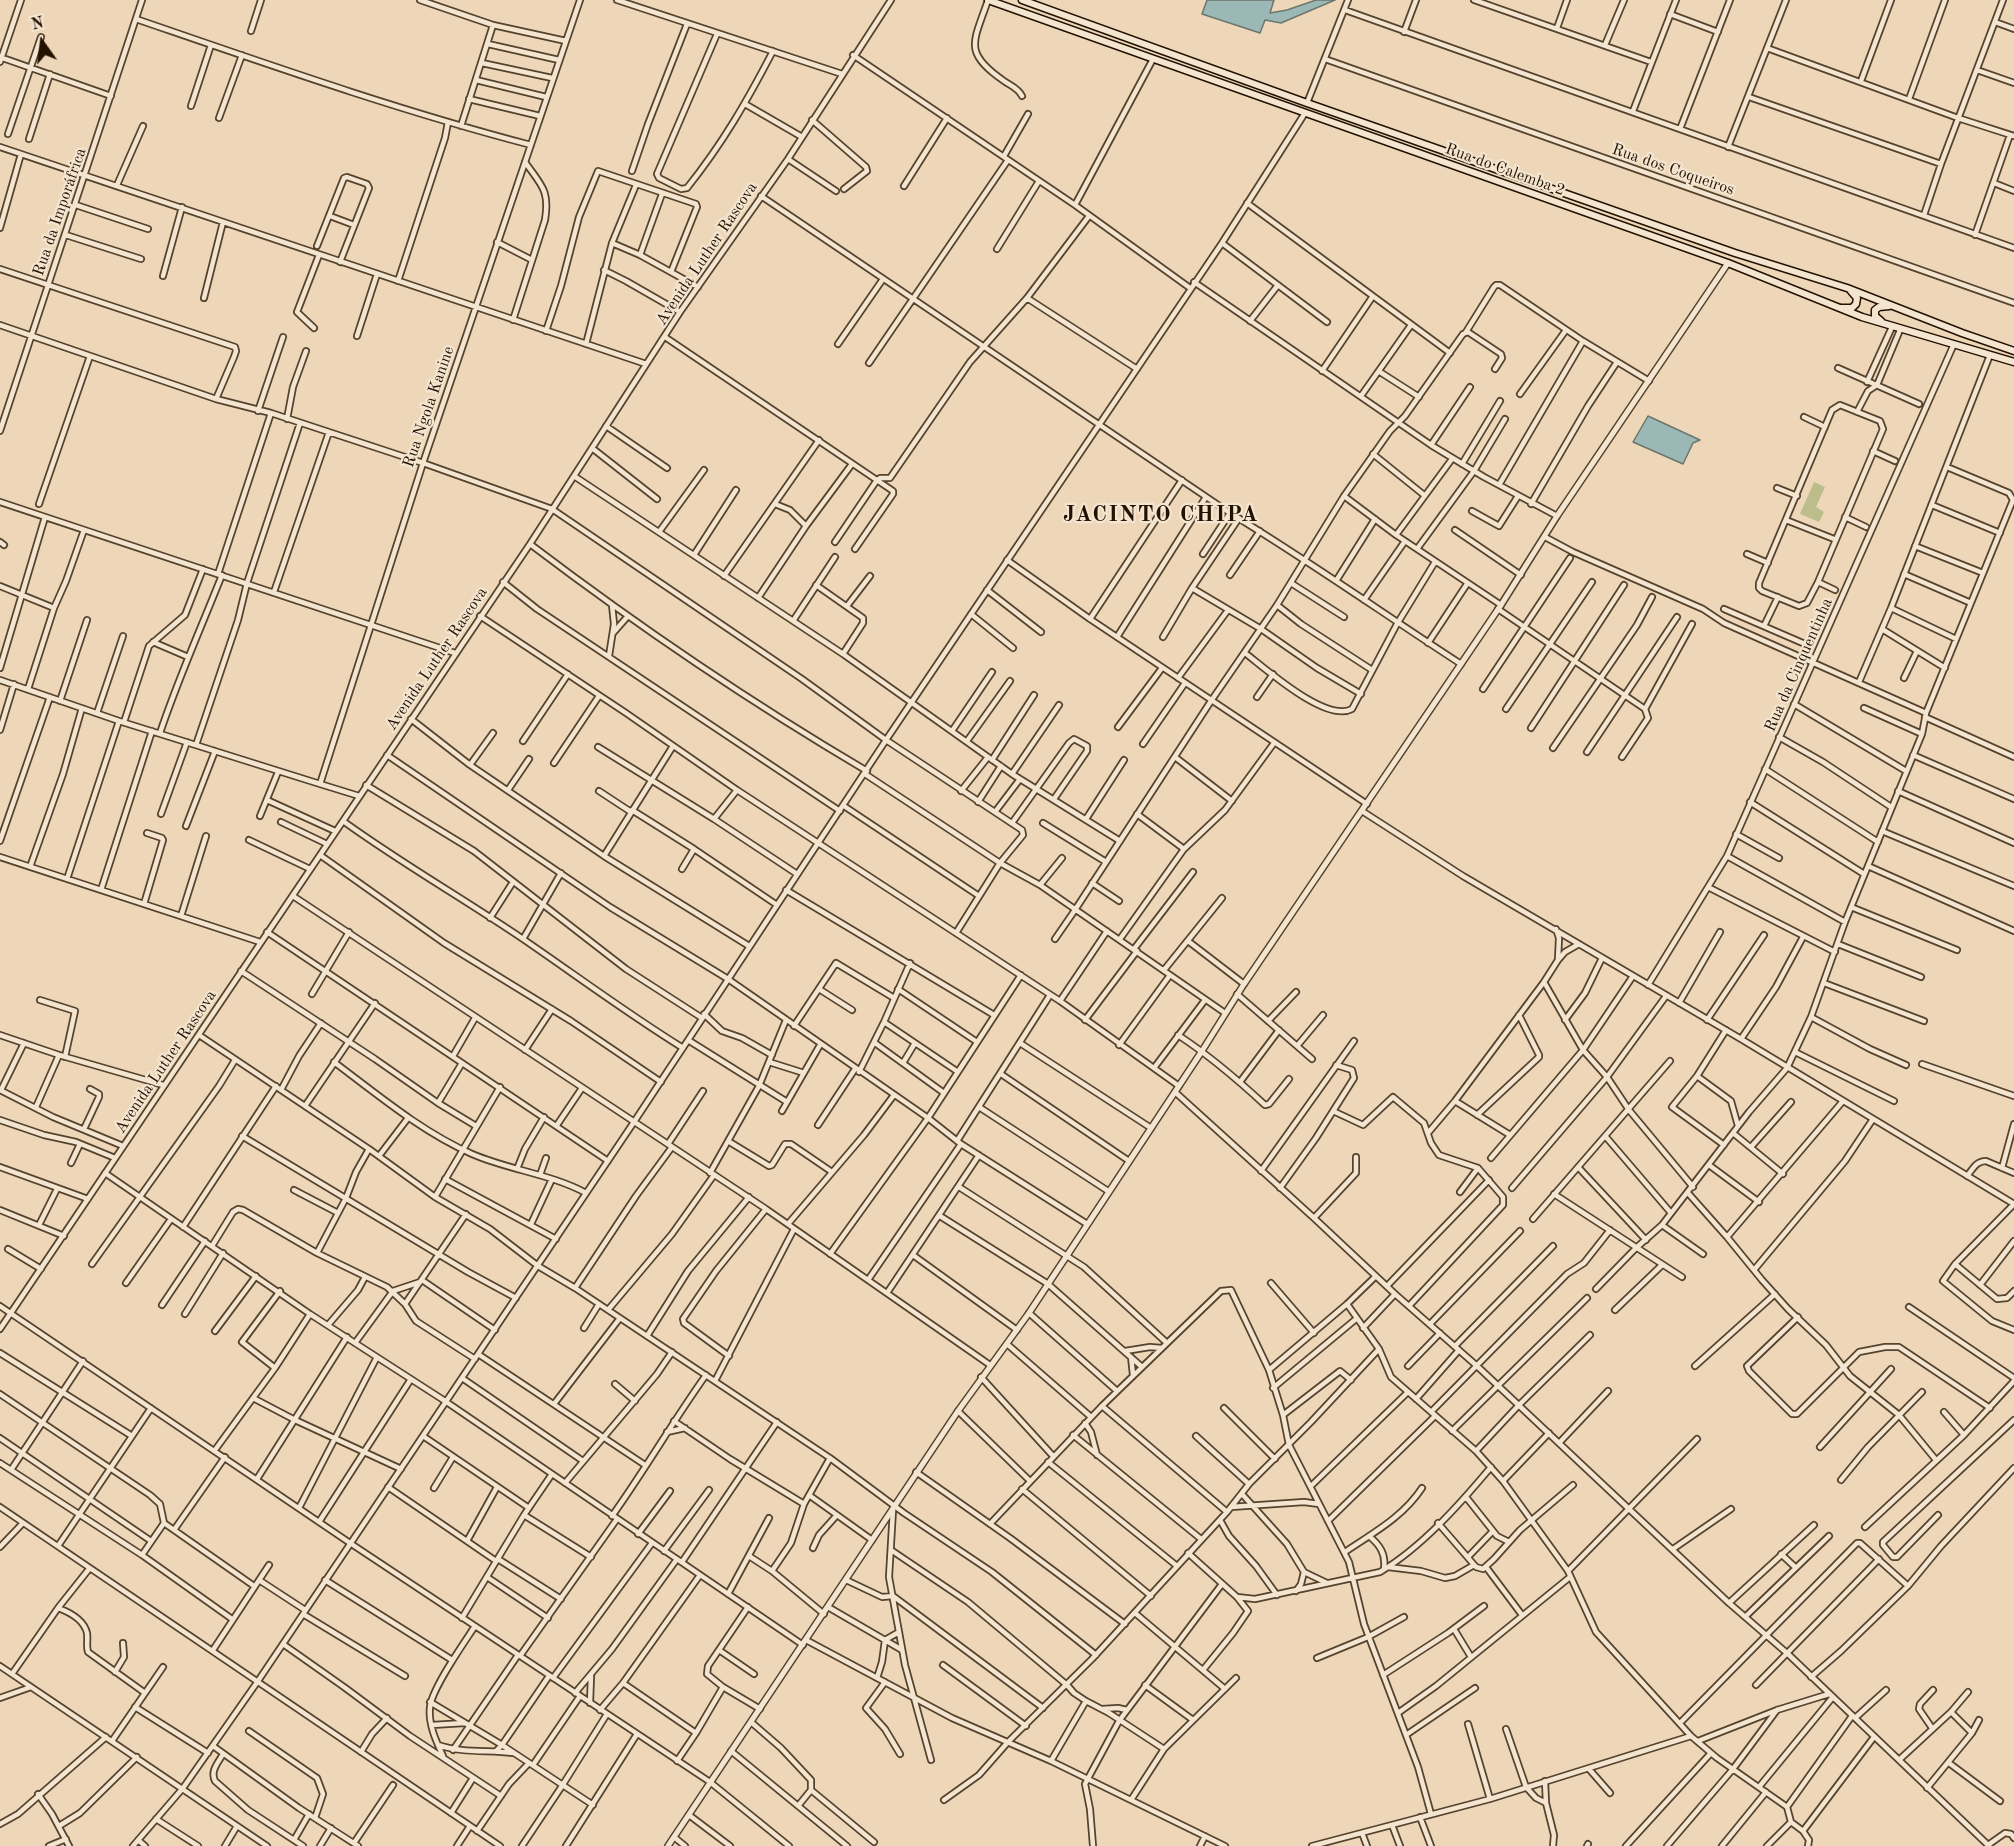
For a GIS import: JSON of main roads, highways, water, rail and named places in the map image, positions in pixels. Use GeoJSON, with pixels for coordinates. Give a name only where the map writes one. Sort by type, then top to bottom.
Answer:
{"type":"FeatureCollection","features":[{"type":"Feature","properties":{"kind":"main road","name":"Rua do Calemba 2"},"geometry":{"type":"LineString","coordinates":[[988,0],[1728,263],[1888,326],[2014,362]]}},
{"type":"Feature","properties":{"kind":"main road","name":"Rua do Calemba 2"},"geometry":{"type":"LineString","coordinates":[[1022,0],[1735,253],[1847,288],[2014,351]]}},
{"type":"Feature","properties":{"kind":"main road"},"geometry":{"type":"LineString","coordinates":[[1838,308],[1852,308],[1857,303],[1855,294],[1847,288]]}},
{"type":"Feature","properties":{"kind":"main road"},"geometry":{"type":"LineString","coordinates":[[1888,326],[1875,316],[1875,310],[1882,306],[1893,306]]}},
{"type":"Feature","properties":{"kind":"water"},"geometry":{"type":"Polygon","coordinates":[[[1207,0],[1274,0],[1270,13],[1316,0],[1335,0],[1281,23],[1265,20],[1260,33],[1202,14],[1207,0]]]}},
{"type":"Feature","properties":{"kind":"water"},"geometry":{"type":"Polygon","coordinates":[[[1648,416],[1700,440],[1693,443],[1683,464],[1633,442],[1648,416]]]}},
{"type":"Feature","properties":{"kind":"district","name":"JACINTO CHIPA"},"geometry":{"type":"Point","coordinates":[1161,515]}}]}
